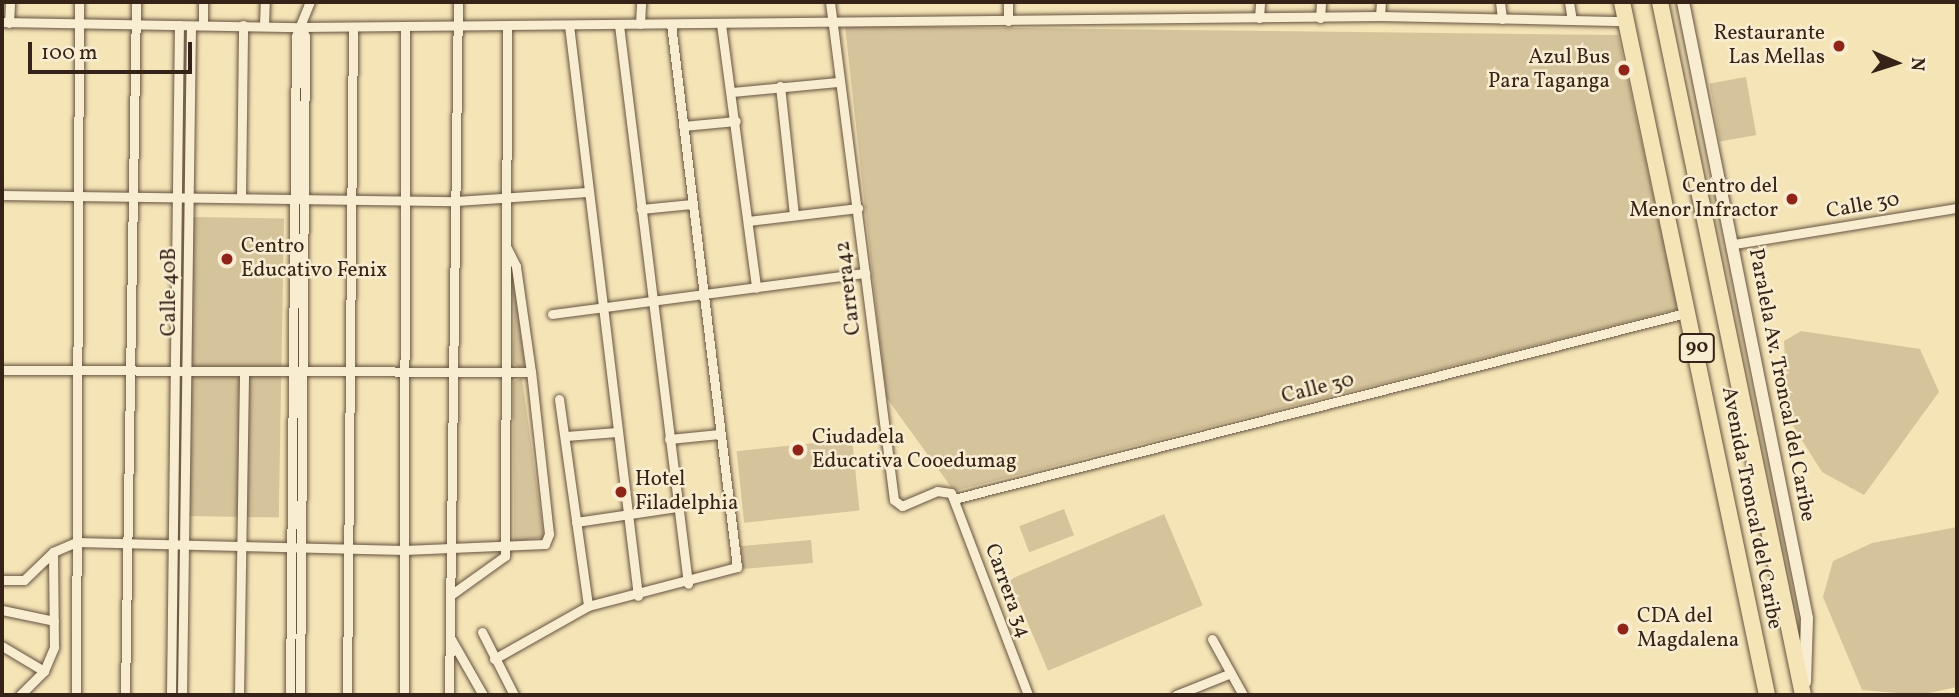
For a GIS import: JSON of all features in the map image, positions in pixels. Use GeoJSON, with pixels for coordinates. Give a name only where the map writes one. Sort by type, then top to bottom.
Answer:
{"type":"FeatureCollection","features":[{"type":"Feature","properties":{"kind":"highway","name":"Avenida Troncal del Caribe"},"geometry":{"type":"LineString","coordinates":[[1622,2],[1690,312],[1767,695]]}},
{"type":"Feature","properties":{"kind":"highway","name":"Avenida Troncal del Caribe"},"geometry":{"type":"LineString","coordinates":[[1660,2],[1803,695]]}},
{"type":"Feature","properties":{"kind":"street"},"geometry":{"type":"LineString","coordinates":[[10,2],[5,22],[179,26],[405,27],[1380,16],[1625,21]]}},
{"type":"Feature","properties":{"kind":"street"},"geometry":{"type":"LineString","coordinates":[[76,695],[79,2]]}},
{"type":"Feature","properties":{"kind":"street"},"geometry":{"type":"LineString","coordinates":[[125,695],[127,372],[136,2]]}},
{"type":"Feature","properties":{"kind":"street"},"geometry":{"type":"LineString","coordinates":[[203,2],[203,25]]}},
{"type":"Feature","properties":{"kind":"street"},"geometry":{"type":"LineString","coordinates":[[264,25],[265,2]]}},
{"type":"Feature","properties":{"kind":"street"},"geometry":{"type":"LineString","coordinates":[[290,695],[292,198],[300,27],[310,2]]}},
{"type":"Feature","properties":{"kind":"street"},"geometry":{"type":"LineString","coordinates":[[449,695],[453,549],[458,2]]}},
{"type":"Feature","properties":{"kind":"street"},"geometry":{"type":"LineString","coordinates":[[640,24],[641,2]]}},
{"type":"Feature","properties":{"kind":"street","name":"Carrera42"},"geometry":{"type":"LineString","coordinates":[[830,2],[829,23],[858,208],[894,500],[902,506],[946,489],[954,499]]}},
{"type":"Feature","properties":{"kind":"street"},"geometry":{"type":"LineString","coordinates":[[1008,2],[1008,21]]}},
{"type":"Feature","properties":{"kind":"street"},"geometry":{"type":"LineString","coordinates":[[1259,18],[1260,2]]}},
{"type":"Feature","properties":{"kind":"street"},"geometry":{"type":"LineString","coordinates":[[1320,18],[1321,2]]}},
{"type":"Feature","properties":{"kind":"street"},"geometry":{"type":"LineString","coordinates":[[1380,16],[1381,2]]}},
{"type":"Feature","properties":{"kind":"street"},"geometry":{"type":"LineString","coordinates":[[1500,2],[1502,19]]}},
{"type":"Feature","properties":{"kind":"street"},"geometry":{"type":"LineString","coordinates":[[1569,2],[1573,20]]}},
{"type":"Feature","properties":{"kind":"street","name":"Paralela Av. Troncal del Caribe"},"geometry":{"type":"LineString","coordinates":[[1683,2],[1734,244],[1807,618],[1803,695]]}},
{"type":"Feature","properties":{"kind":"street"},"geometry":{"type":"LineString","coordinates":[[721,23],[756,288]]}},
{"type":"Feature","properties":{"kind":"street"},"geometry":{"type":"LineString","coordinates":[[619,24],[688,584]]}},
{"type":"Feature","properties":{"kind":"street"},"geometry":{"type":"LineString","coordinates":[[494,659],[588,606],[688,584],[737,567],[671,24]]}},
{"type":"Feature","properties":{"kind":"street"},"geometry":{"type":"LineString","coordinates":[[241,197],[243,25]]}},
{"type":"Feature","properties":{"kind":"street"},"geometry":{"type":"LineString","coordinates":[[569,25],[587,192],[638,596]]}},
{"type":"Feature","properties":{"kind":"street","name":"Calle 40B"},"geometry":{"type":"LineString","coordinates":[[171,695],[179,26]]}},
{"type":"Feature","properties":{"kind":"street","name":"Calle 40B"},"geometry":{"type":"LineString","coordinates":[[182,695],[191,26]]}},
{"type":"Feature","properties":{"kind":"street"},"geometry":{"type":"LineString","coordinates":[[452,594],[503,562],[506,549],[506,26]]}},
{"type":"Feature","properties":{"kind":"street"},"geometry":{"type":"LineString","coordinates":[[300,27],[305,36],[300,695]]}},
{"type":"Feature","properties":{"kind":"street"},"geometry":{"type":"LineString","coordinates":[[347,695],[353,27]]}},
{"type":"Feature","properties":{"kind":"street"},"geometry":{"type":"LineString","coordinates":[[404,695],[405,27]]}},
{"type":"Feature","properties":{"kind":"street"},"geometry":{"type":"LineString","coordinates":[[732,92],[838,82]]}},
{"type":"Feature","properties":{"kind":"street"},"geometry":{"type":"LineString","coordinates":[[780,86],[794,214]]}},
{"type":"Feature","properties":{"kind":"street"},"geometry":{"type":"LineString","coordinates":[[683,126],[736,121]]}},
{"type":"Feature","properties":{"kind":"street"},"geometry":{"type":"LineString","coordinates":[[2,195],[131,194],[456,201],[505,200],[587,192]]}},
{"type":"Feature","properties":{"kind":"street"},"geometry":{"type":"LineString","coordinates":[[641,209],[692,204]]}},
{"type":"Feature","properties":{"kind":"street"},"geometry":{"type":"LineString","coordinates":[[748,221],[858,208]]}},
{"type":"Feature","properties":{"kind":"street","name":"Calle 30"},"geometry":{"type":"LineString","coordinates":[[1734,244],[1957,208]]}},
{"type":"Feature","properties":{"kind":"street"},"geometry":{"type":"LineString","coordinates":[[2,580],[24,580],[54,552],[76,542],[404,550],[534,549],[549,534],[516,266],[506,246]]}},
{"type":"Feature","properties":{"kind":"street"},"geometry":{"type":"LineString","coordinates":[[552,313],[865,273]]}},
{"type":"Feature","properties":{"kind":"street","name":"Calle 30"},"geometry":{"type":"LineString","coordinates":[[954,499],[1690,312]]}},
{"type":"Feature","properties":{"kind":"street"},"geometry":{"type":"LineString","coordinates":[[2,370],[291,376],[453,376],[531,372]]}},
{"type":"Feature","properties":{"kind":"street"},"geometry":{"type":"LineString","coordinates":[[239,695],[244,374]]}},
{"type":"Feature","properties":{"kind":"street"},"geometry":{"type":"LineString","coordinates":[[559,399],[588,606]]}},
{"type":"Feature","properties":{"kind":"street"},"geometry":{"type":"LineString","coordinates":[[566,436],[617,432]]}},
{"type":"Feature","properties":{"kind":"street"},"geometry":{"type":"LineString","coordinates":[[669,439],[720,434]]}},
{"type":"Feature","properties":{"kind":"street","name":"Carrera 34"},"geometry":{"type":"LineString","coordinates":[[954,499],[1028,695]]}},
{"type":"Feature","properties":{"kind":"street"},"geometry":{"type":"LineString","coordinates":[[576,522],[677,507]]}},
{"type":"Feature","properties":{"kind":"street"},"geometry":{"type":"LineString","coordinates":[[20,695],[44,671],[54,647],[54,552]]}},
{"type":"Feature","properties":{"kind":"street"},"geometry":{"type":"LineString","coordinates":[[2,610],[54,621]]}},
{"type":"Feature","properties":{"kind":"street"},"geometry":{"type":"LineString","coordinates":[[482,632],[514,695]]}},
{"type":"Feature","properties":{"kind":"street"},"geometry":{"type":"LineString","coordinates":[[451,639],[483,695]]}},
{"type":"Feature","properties":{"kind":"street"},"geometry":{"type":"LineString","coordinates":[[1212,639],[1243,695]]}},
{"type":"Feature","properties":{"kind":"street"},"geometry":{"type":"LineString","coordinates":[[2,646],[44,671]]}},
{"type":"Feature","properties":{"kind":"street"},"geometry":{"type":"LineString","coordinates":[[1176,695],[1190,693],[1231,673]]}},
{"type":"Feature","properties":{"kind":"shaded area"},"geometry":{"type":"Polygon","coordinates":[[[845,26],[1618,35],[1678,309],[954,491],[886,397],[845,26]]]}},
{"type":"Feature","properties":{"kind":"shaded area"},"geometry":{"type":"Polygon","coordinates":[[[1746,77],[1756,135],[1720,142],[1710,83],[1746,77]]]}},
{"type":"Feature","properties":{"kind":"shaded area"},"geometry":{"type":"Polygon","coordinates":[[[193,217],[284,219],[279,518],[188,516],[193,217]]]}},
{"type":"Feature","properties":{"kind":"shaded area"},"geometry":{"type":"Polygon","coordinates":[[[515,292],[525,364],[519,368],[513,363],[515,292]]]}},
{"type":"Feature","properties":{"kind":"shaded area"},"geometry":{"type":"Polygon","coordinates":[[[1801,331],[1920,349],[1939,392],[1864,495],[1822,472],[1788,418],[1784,341],[1801,331]]]}},
{"type":"Feature","properties":{"kind":"shaded area"},"geometry":{"type":"Polygon","coordinates":[[[522,378],[544,537],[514,542],[513,382],[522,378]]]}},
{"type":"Feature","properties":{"kind":"shaded area"},"geometry":{"type":"Polygon","coordinates":[[[852,439],[860,511],[744,523],[737,451],[852,439]]]}},
{"type":"Feature","properties":{"kind":"shaded area"},"geometry":{"type":"Polygon","coordinates":[[[1064,509],[1074,535],[1029,552],[1019,526],[1064,509]]]}},
{"type":"Feature","properties":{"kind":"shaded area"},"geometry":{"type":"Polygon","coordinates":[[[1164,514],[1203,605],[1048,671],[1009,580],[1164,514]]]}},
{"type":"Feature","properties":{"kind":"shaded area"},"geometry":{"type":"Polygon","coordinates":[[[1957,527],[1957,687],[1920,695],[1862,690],[1823,597],[1833,561],[1872,543],[1957,527]]]}},
{"type":"Feature","properties":{"kind":"shaded area"},"geometry":{"type":"Polygon","coordinates":[[[811,540],[813,563],[742,569],[740,546],[811,540]]]}},
{"type":"Feature","properties":{"kind":"place","name":"Restaurante Las Mellas"},"geometry":{"type":"Point","coordinates":[1839,46]}},
{"type":"Feature","properties":{"kind":"place","name":"Azul Bus Para Taganga"},"geometry":{"type":"Point","coordinates":[1624,70]}},
{"type":"Feature","properties":{"kind":"place","name":"Centro del Menor Infractor"},"geometry":{"type":"Point","coordinates":[1792,199]}},
{"type":"Feature","properties":{"kind":"place","name":"Centro Educativo Fenix"},"geometry":{"type":"Point","coordinates":[227,259]}},
{"type":"Feature","properties":{"kind":"place","name":"Ciudadela Educativa Cooedumag"},"geometry":{"type":"Point","coordinates":[798,450]}},
{"type":"Feature","properties":{"kind":"place","name":"Hotel Filadelphia"},"geometry":{"type":"Point","coordinates":[621,492]}},
{"type":"Feature","properties":{"kind":"place","name":"CDA del Magdalena"},"geometry":{"type":"Point","coordinates":[1623,629]}}]}
